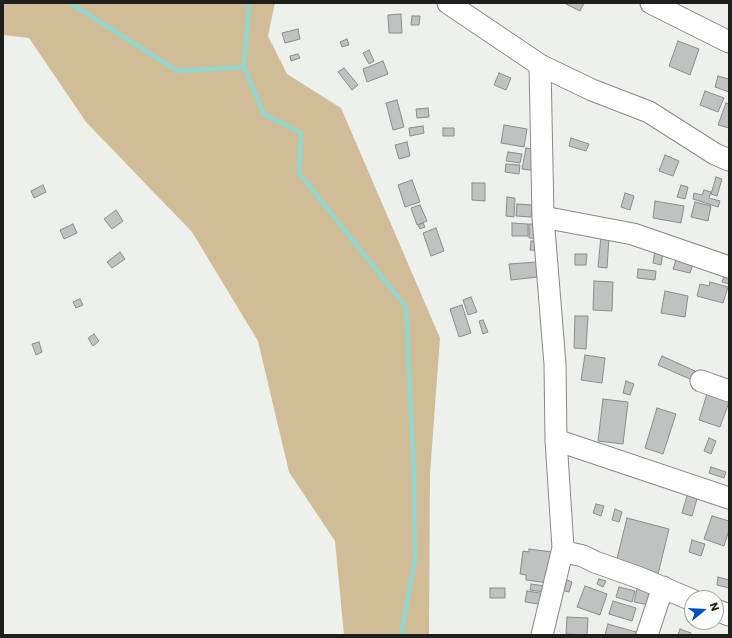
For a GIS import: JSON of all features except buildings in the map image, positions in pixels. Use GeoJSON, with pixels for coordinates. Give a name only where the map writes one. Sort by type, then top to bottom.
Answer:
{"type":"FeatureCollection","features":[{"type":"Feature","properties":{"kind":"street"},"geometry":{"type":"LineString","coordinates":[[448,3],[540,65],[592,90],[649,112],[715,154],[729,160]]}},
{"type":"Feature","properties":{"kind":"street"},"geometry":{"type":"LineString","coordinates":[[651,3],[729,42]]}},
{"type":"Feature","properties":{"kind":"street"},"geometry":{"type":"LineString","coordinates":[[540,65],[543,217],[555,364],[556,440],[563,548],[542,635]]}},
{"type":"Feature","properties":{"kind":"street"},"geometry":{"type":"LineString","coordinates":[[543,217],[633,234],[729,266]]}},
{"type":"Feature","properties":{"kind":"street"},"geometry":{"type":"LineString","coordinates":[[701,381],[729,391]]}},
{"type":"Feature","properties":{"kind":"street"},"geometry":{"type":"LineString","coordinates":[[556,440],[729,498]]}},
{"type":"Feature","properties":{"kind":"street"},"geometry":{"type":"LineString","coordinates":[[563,548],[570,553],[583,556],[684,596]]}},
{"type":"Feature","properties":{"kind":"street"},"geometry":{"type":"LineString","coordinates":[[647,635],[663,587]]}},
{"type":"Feature","properties":{"kind":"shaded area"},"geometry":{"type":"Polygon","coordinates":[[[3,3],[275,3],[268,36],[287,74],[341,108],[440,338],[430,474],[429,635],[344,635],[335,541],[289,472],[258,341],[192,232],[86,122],[29,38],[3,35],[3,3]]]}},
{"type":"Feature","properties":{"kind":"waterway"},"geometry":{"type":"LineString","coordinates":[[70,3],[178,71],[244,67]]}},
{"type":"Feature","properties":{"kind":"waterway"},"geometry":{"type":"LineString","coordinates":[[249,3],[244,67],[264,114],[301,133],[299,173],[406,307],[414,475],[415,560],[401,635]]}}]}
